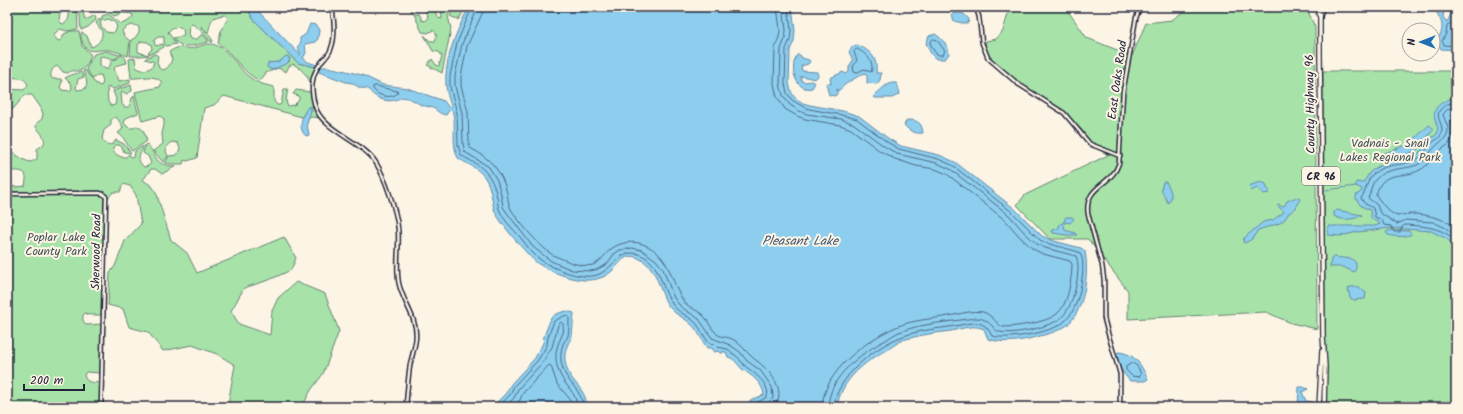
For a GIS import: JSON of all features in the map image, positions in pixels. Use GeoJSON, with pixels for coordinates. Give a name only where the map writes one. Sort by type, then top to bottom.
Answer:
{"type":"FeatureCollection","features":[{"type":"Feature","properties":{"kind":"main road","name":"County Highway 96"},"geometry":{"type":"LineString","coordinates":[[1318,7],[1320,17]]}},
{"type":"Feature","properties":{"kind":"main road","name":"County Highway 96"},"geometry":{"type":"LineString","coordinates":[[1322,7],[1320,17],[1324,407]]}},
{"type":"Feature","properties":{"kind":"main road","name":"County Highway 96"},"geometry":{"type":"LineString","coordinates":[[1320,407],[1323,336]]}},
{"type":"Feature","properties":{"kind":"street"},"geometry":{"type":"LineString","coordinates":[[332,7],[334,35],[332,47],[313,76],[312,86],[315,104],[318,113],[328,124],[373,159],[395,212],[398,229],[398,280],[400,289],[412,315],[416,336],[408,376],[406,407]]}},
{"type":"Feature","properties":{"kind":"street"},"geometry":{"type":"LineString","coordinates":[[976,7],[979,17],[982,43],[988,58],[1018,84],[1064,113],[1090,144],[1120,156]]}},
{"type":"Feature","properties":{"kind":"street","name":"East Oaks Road"},"geometry":{"type":"LineString","coordinates":[[1121,407],[1120,374],[1104,318],[1104,280],[1102,265],[1087,210],[1088,202],[1092,193],[1114,174],[1118,167],[1120,156],[1122,92],[1136,18],[1140,7]]}},
{"type":"Feature","properties":{"kind":"street","name":"Sherwood Road"},"geometry":{"type":"LineString","coordinates":[[7,194],[99,193],[104,194],[106,197],[101,407]]}},
{"type":"Feature","properties":{"kind":"green space"},"geometry":{"type":"Polygon","coordinates":[[[7,7],[68,7],[60,14],[59,20],[62,24],[66,23],[68,20],[69,13],[77,8],[78,29],[67,31],[60,29],[54,36],[59,41],[62,39],[64,34],[71,31],[79,31],[82,46],[91,55],[87,65],[81,70],[68,73],[63,72],[58,66],[53,69],[51,72],[51,77],[53,79],[61,79],[62,82],[60,87],[62,90],[70,91],[72,88],[71,84],[65,78],[81,72],[84,77],[78,79],[76,88],[77,90],[85,89],[87,82],[83,71],[85,70],[95,83],[100,86],[102,85],[103,81],[101,75],[97,75],[93,79],[86,69],[94,54],[106,51],[119,55],[115,59],[103,56],[100,57],[100,65],[105,69],[109,68],[112,60],[117,59],[121,55],[125,57],[127,63],[121,64],[114,69],[119,81],[130,79],[130,83],[113,89],[109,87],[107,88],[108,102],[111,106],[115,105],[116,99],[113,91],[131,85],[132,91],[127,94],[123,92],[121,93],[122,104],[124,107],[129,107],[134,96],[138,113],[126,118],[124,123],[129,128],[134,128],[137,126],[143,130],[147,141],[132,151],[118,133],[123,127],[115,117],[111,120],[111,125],[104,130],[102,139],[105,143],[111,145],[116,140],[124,144],[131,153],[124,152],[122,147],[119,145],[115,145],[113,148],[114,153],[121,157],[126,157],[129,154],[131,157],[134,157],[135,151],[143,146],[139,156],[139,161],[144,167],[151,163],[148,156],[143,153],[145,145],[147,144],[157,160],[169,166],[176,166],[162,174],[155,169],[151,169],[143,180],[152,186],[156,192],[171,240],[187,253],[197,273],[284,237],[296,258],[291,270],[269,280],[244,288],[231,311],[239,324],[270,335],[272,311],[278,298],[296,282],[325,294],[339,331],[323,374],[311,390],[302,407],[229,407],[229,398],[235,365],[217,354],[192,345],[163,351],[148,332],[129,327],[123,309],[108,305],[110,273],[115,266],[125,241],[141,224],[136,195],[130,186],[123,184],[120,192],[113,192],[108,198],[105,193],[99,191],[11,192],[10,186],[25,186],[26,176],[20,171],[8,171],[9,150],[22,159],[31,162],[37,159],[37,149],[43,145],[44,140],[36,127],[37,123],[42,119],[43,114],[41,108],[32,95],[25,95],[14,108],[7,112],[7,89],[24,90],[28,85],[24,80],[14,78],[9,75],[9,71],[13,64],[7,58],[7,7]]]}},
{"type":"Feature","properties":{"kind":"green space"},"geometry":{"type":"Polygon","coordinates":[[[68,7],[75,7],[71,10],[68,7]]]}},
{"type":"Feature","properties":{"kind":"green space"},"geometry":{"type":"Polygon","coordinates":[[[79,7],[89,7],[83,13],[85,19],[95,15],[96,20],[88,27],[81,30],[79,7]]]}},
{"type":"Feature","properties":{"kind":"green space"},"geometry":{"type":"Polygon","coordinates":[[[125,7],[246,7],[254,20],[298,63],[316,67],[312,76],[311,84],[305,74],[293,64],[289,66],[286,72],[278,68],[266,73],[260,81],[254,78],[224,47],[218,43],[221,31],[228,18],[225,15],[212,20],[208,33],[201,26],[213,42],[211,42],[192,24],[189,26],[188,34],[190,39],[197,39],[202,34],[208,42],[189,46],[180,45],[173,38],[184,36],[183,29],[180,27],[172,28],[168,32],[176,44],[166,46],[164,43],[164,37],[158,37],[154,40],[155,45],[163,44],[164,47],[151,54],[148,53],[152,49],[151,44],[141,41],[138,45],[138,52],[149,55],[130,56],[131,40],[135,38],[139,32],[139,27],[132,25],[128,26],[122,31],[124,36],[130,41],[128,56],[109,50],[93,51],[87,49],[82,41],[82,32],[87,36],[91,47],[96,45],[102,37],[102,31],[96,23],[100,18],[101,26],[106,32],[113,33],[116,30],[114,22],[108,19],[102,21],[102,16],[108,14],[121,24],[127,22],[133,17],[132,14],[123,13],[114,16],[107,11],[113,8],[121,10],[125,7]],[[287,56],[279,62],[268,63],[271,70],[289,62],[290,58],[287,56]]]}},
{"type":"Feature","properties":{"kind":"green space"},"geometry":{"type":"Polygon","coordinates":[[[409,7],[423,7],[412,12],[409,7]]]}},
{"type":"Feature","properties":{"kind":"green space"},"geometry":{"type":"Polygon","coordinates":[[[423,7],[435,7],[435,12],[438,18],[442,19],[441,7],[452,7],[448,16],[451,29],[442,73],[427,65],[432,59],[436,65],[439,66],[442,56],[439,52],[433,51],[424,35],[430,41],[435,41],[436,33],[433,30],[428,33],[422,32],[414,14],[419,14],[421,20],[425,21],[428,17],[423,7]]]}},
{"type":"Feature","properties":{"kind":"green space"},"geometry":{"type":"Polygon","coordinates":[[[458,7],[465,7],[459,20],[450,16],[453,10],[458,7]]]}},
{"type":"Feature","properties":{"kind":"green space"},"geometry":{"type":"Polygon","coordinates":[[[1010,7],[1065,7],[1087,38],[1132,56],[1146,23],[1172,20],[1190,7],[1306,7],[1315,27],[1317,329],[1291,323],[1266,312],[1128,319],[1128,291],[1088,239],[1050,239],[1017,205],[1025,195],[1108,155],[1090,144],[1081,129],[1055,106],[1019,84],[995,63],[988,54],[985,46],[986,41],[996,39],[1003,31],[1010,7]]]}},
{"type":"Feature","properties":{"kind":"green space"},"geometry":{"type":"Polygon","coordinates":[[[207,44],[213,44],[225,51],[244,72],[254,80],[274,87],[274,101],[277,105],[281,104],[284,89],[288,89],[286,100],[287,105],[289,106],[294,105],[299,100],[299,96],[293,94],[296,90],[310,92],[315,110],[320,118],[311,117],[308,119],[312,110],[309,106],[302,117],[224,96],[214,105],[204,108],[197,158],[187,161],[184,160],[183,164],[165,163],[169,156],[177,155],[180,149],[178,143],[172,142],[167,146],[166,152],[168,156],[163,162],[153,151],[163,144],[162,134],[164,119],[160,116],[142,121],[135,92],[160,87],[162,82],[159,79],[151,77],[131,78],[129,59],[135,58],[136,67],[146,70],[152,67],[154,62],[145,59],[155,54],[158,56],[157,62],[159,68],[162,70],[166,69],[170,65],[172,59],[169,52],[174,49],[180,47],[194,48],[207,44]]]}},
{"type":"Feature","properties":{"kind":"green space","name":"Vadnais - Snail Lakes Regional Park"},"geometry":{"type":"Polygon","coordinates":[[[1323,71],[1456,71],[1456,407],[1326,407],[1323,71]]]}},
{"type":"Feature","properties":{"kind":"green space","name":"Poplar Lake County Park"},"geometry":{"type":"Polygon","coordinates":[[[98,194],[103,196],[105,201],[102,315],[90,315],[85,313],[83,319],[84,323],[87,325],[102,324],[101,373],[86,372],[84,375],[88,381],[100,383],[100,407],[7,407],[7,195],[98,194]]]}},
{"type":"Feature","properties":{"kind":"water"},"geometry":{"type":"Polygon","coordinates":[[[246,7],[251,7],[258,11],[300,55],[297,47],[300,44],[300,38],[306,34],[310,24],[316,25],[319,30],[318,39],[315,42],[305,44],[306,53],[303,58],[308,62],[317,65],[316,67],[298,63],[254,20],[246,7]]]}},
{"type":"Feature","properties":{"kind":"water","name":"Pleasant Lake"},"geometry":{"type":"Polygon","coordinates":[[[469,7],[792,7],[795,30],[794,41],[790,50],[789,83],[794,97],[803,103],[843,111],[859,116],[889,139],[901,146],[939,155],[955,162],[1015,209],[1042,236],[1054,241],[1081,248],[1085,251],[1086,280],[1078,311],[1063,328],[1048,334],[1025,340],[1006,342],[994,341],[988,339],[984,329],[972,327],[921,335],[903,340],[873,358],[849,379],[839,397],[837,407],[742,407],[753,399],[764,395],[759,383],[742,369],[734,360],[728,357],[726,352],[722,352],[721,354],[718,351],[714,352],[712,348],[707,348],[692,325],[675,313],[666,302],[654,272],[646,263],[631,256],[624,259],[611,272],[602,278],[585,280],[567,277],[551,271],[537,263],[520,246],[496,214],[487,181],[475,168],[458,158],[456,153],[454,119],[446,86],[449,55],[460,25],[469,7]]]}},
{"type":"Feature","properties":{"kind":"water"},"geometry":{"type":"Polygon","coordinates":[[[1434,7],[1442,7],[1444,11],[1443,17],[1447,22],[1451,14],[1450,7],[1456,7],[1456,50],[1441,49],[1442,23],[1434,7]]]}},
{"type":"Feature","properties":{"kind":"water"},"geometry":{"type":"Polygon","coordinates":[[[952,14],[964,14],[969,19],[968,23],[954,21],[952,14]]]}},
{"type":"Feature","properties":{"kind":"water"},"geometry":{"type":"Polygon","coordinates":[[[935,34],[943,40],[948,48],[949,54],[945,59],[936,59],[931,54],[926,43],[929,36],[935,34]]]}},
{"type":"Feature","properties":{"kind":"water"},"geometry":{"type":"Polygon","coordinates":[[[857,45],[866,49],[872,55],[876,63],[876,73],[881,73],[880,80],[877,84],[867,83],[867,76],[864,73],[847,83],[838,91],[837,89],[837,94],[835,96],[829,95],[826,84],[831,84],[830,78],[843,72],[846,74],[849,72],[849,67],[853,60],[849,52],[852,47],[857,45]]]}},
{"type":"Feature","properties":{"kind":"water"},"geometry":{"type":"Polygon","coordinates":[[[797,55],[800,55],[802,58],[809,60],[810,62],[801,66],[802,71],[817,72],[818,76],[815,79],[801,76],[801,80],[804,82],[811,81],[815,83],[812,88],[801,86],[795,78],[794,66],[797,55]]]}},
{"type":"Feature","properties":{"kind":"water"},"geometry":{"type":"Polygon","coordinates":[[[286,56],[290,59],[288,63],[272,70],[268,68],[268,63],[279,62],[286,56]]]}},
{"type":"Feature","properties":{"kind":"water"},"geometry":{"type":"Polygon","coordinates":[[[319,67],[328,67],[362,75],[383,85],[407,88],[444,101],[450,109],[446,115],[405,97],[391,101],[383,100],[373,95],[368,89],[360,88],[352,83],[319,72],[319,67]]]}},
{"type":"Feature","properties":{"kind":"water"},"geometry":{"type":"Polygon","coordinates":[[[896,83],[900,94],[892,98],[875,98],[874,96],[885,86],[896,83]]]}},
{"type":"Feature","properties":{"kind":"water"},"geometry":{"type":"Polygon","coordinates":[[[1456,97],[1456,248],[1447,239],[1431,231],[1391,228],[1357,232],[1341,236],[1328,235],[1328,226],[1375,226],[1380,224],[1372,219],[1370,210],[1361,206],[1356,199],[1356,195],[1361,192],[1362,189],[1356,186],[1356,182],[1363,183],[1370,172],[1377,167],[1394,160],[1413,157],[1418,154],[1430,139],[1438,132],[1434,114],[1437,107],[1443,102],[1456,97]]]}},
{"type":"Feature","properties":{"kind":"water"},"geometry":{"type":"Polygon","coordinates":[[[311,106],[307,124],[309,135],[306,136],[303,133],[301,122],[306,110],[311,106]]]}},
{"type":"Feature","properties":{"kind":"water"},"geometry":{"type":"Polygon","coordinates":[[[907,120],[914,120],[918,122],[923,133],[912,132],[908,129],[904,125],[907,120]]]}},
{"type":"Feature","properties":{"kind":"water"},"geometry":{"type":"Polygon","coordinates":[[[1429,125],[1434,129],[1416,151],[1387,161],[1375,161],[1374,157],[1409,144],[1429,125]]]}},
{"type":"Feature","properties":{"kind":"water"},"geometry":{"type":"Polygon","coordinates":[[[1163,182],[1166,182],[1171,192],[1171,198],[1168,203],[1161,190],[1163,182]]]}},
{"type":"Feature","properties":{"kind":"water"},"geometry":{"type":"Polygon","coordinates":[[[1261,182],[1266,184],[1269,193],[1264,194],[1257,188],[1251,191],[1251,185],[1261,182]]]}},
{"type":"Feature","properties":{"kind":"water"},"geometry":{"type":"Polygon","coordinates":[[[1294,198],[1299,198],[1300,201],[1295,209],[1289,213],[1285,219],[1280,223],[1258,230],[1252,239],[1245,243],[1243,242],[1244,238],[1263,222],[1273,220],[1284,212],[1277,205],[1279,204],[1282,207],[1287,201],[1294,198]]]}},
{"type":"Feature","properties":{"kind":"water"},"geometry":{"type":"Polygon","coordinates":[[[1336,210],[1362,215],[1352,219],[1340,219],[1334,216],[1334,212],[1336,210]]]}},
{"type":"Feature","properties":{"kind":"water"},"geometry":{"type":"Polygon","coordinates":[[[1066,217],[1072,217],[1074,219],[1070,223],[1065,222],[1065,230],[1077,235],[1053,233],[1052,230],[1058,229],[1066,217]]]}},
{"type":"Feature","properties":{"kind":"water"},"geometry":{"type":"Polygon","coordinates":[[[1390,230],[1409,231],[1411,234],[1391,236],[1386,232],[1390,230]]]}},
{"type":"Feature","properties":{"kind":"water"},"geometry":{"type":"Polygon","coordinates":[[[1334,257],[1352,259],[1356,263],[1356,269],[1354,272],[1343,267],[1330,267],[1331,259],[1334,257]]]}},
{"type":"Feature","properties":{"kind":"water"},"geometry":{"type":"Polygon","coordinates":[[[1350,287],[1359,287],[1366,293],[1365,299],[1354,300],[1350,298],[1348,289],[1350,287]]]}},
{"type":"Feature","properties":{"kind":"water"},"geometry":{"type":"Polygon","coordinates":[[[566,311],[574,313],[572,337],[566,350],[565,363],[567,369],[584,395],[587,407],[496,407],[498,401],[506,393],[511,384],[535,358],[543,343],[551,318],[556,314],[566,311]]]}},
{"type":"Feature","properties":{"kind":"water"},"geometry":{"type":"Polygon","coordinates":[[[1119,352],[1130,355],[1134,358],[1148,379],[1145,381],[1130,381],[1122,371],[1117,361],[1115,353],[1119,352]]]}},
{"type":"Feature","properties":{"kind":"water"},"geometry":{"type":"Polygon","coordinates":[[[1299,387],[1308,389],[1302,392],[1306,401],[1313,402],[1314,407],[1298,407],[1299,387]]]}},
{"type":"Feature","properties":{"kind":"waterway"},"geometry":{"type":"LineString","coordinates":[[1326,190],[1356,186]]}}]}
